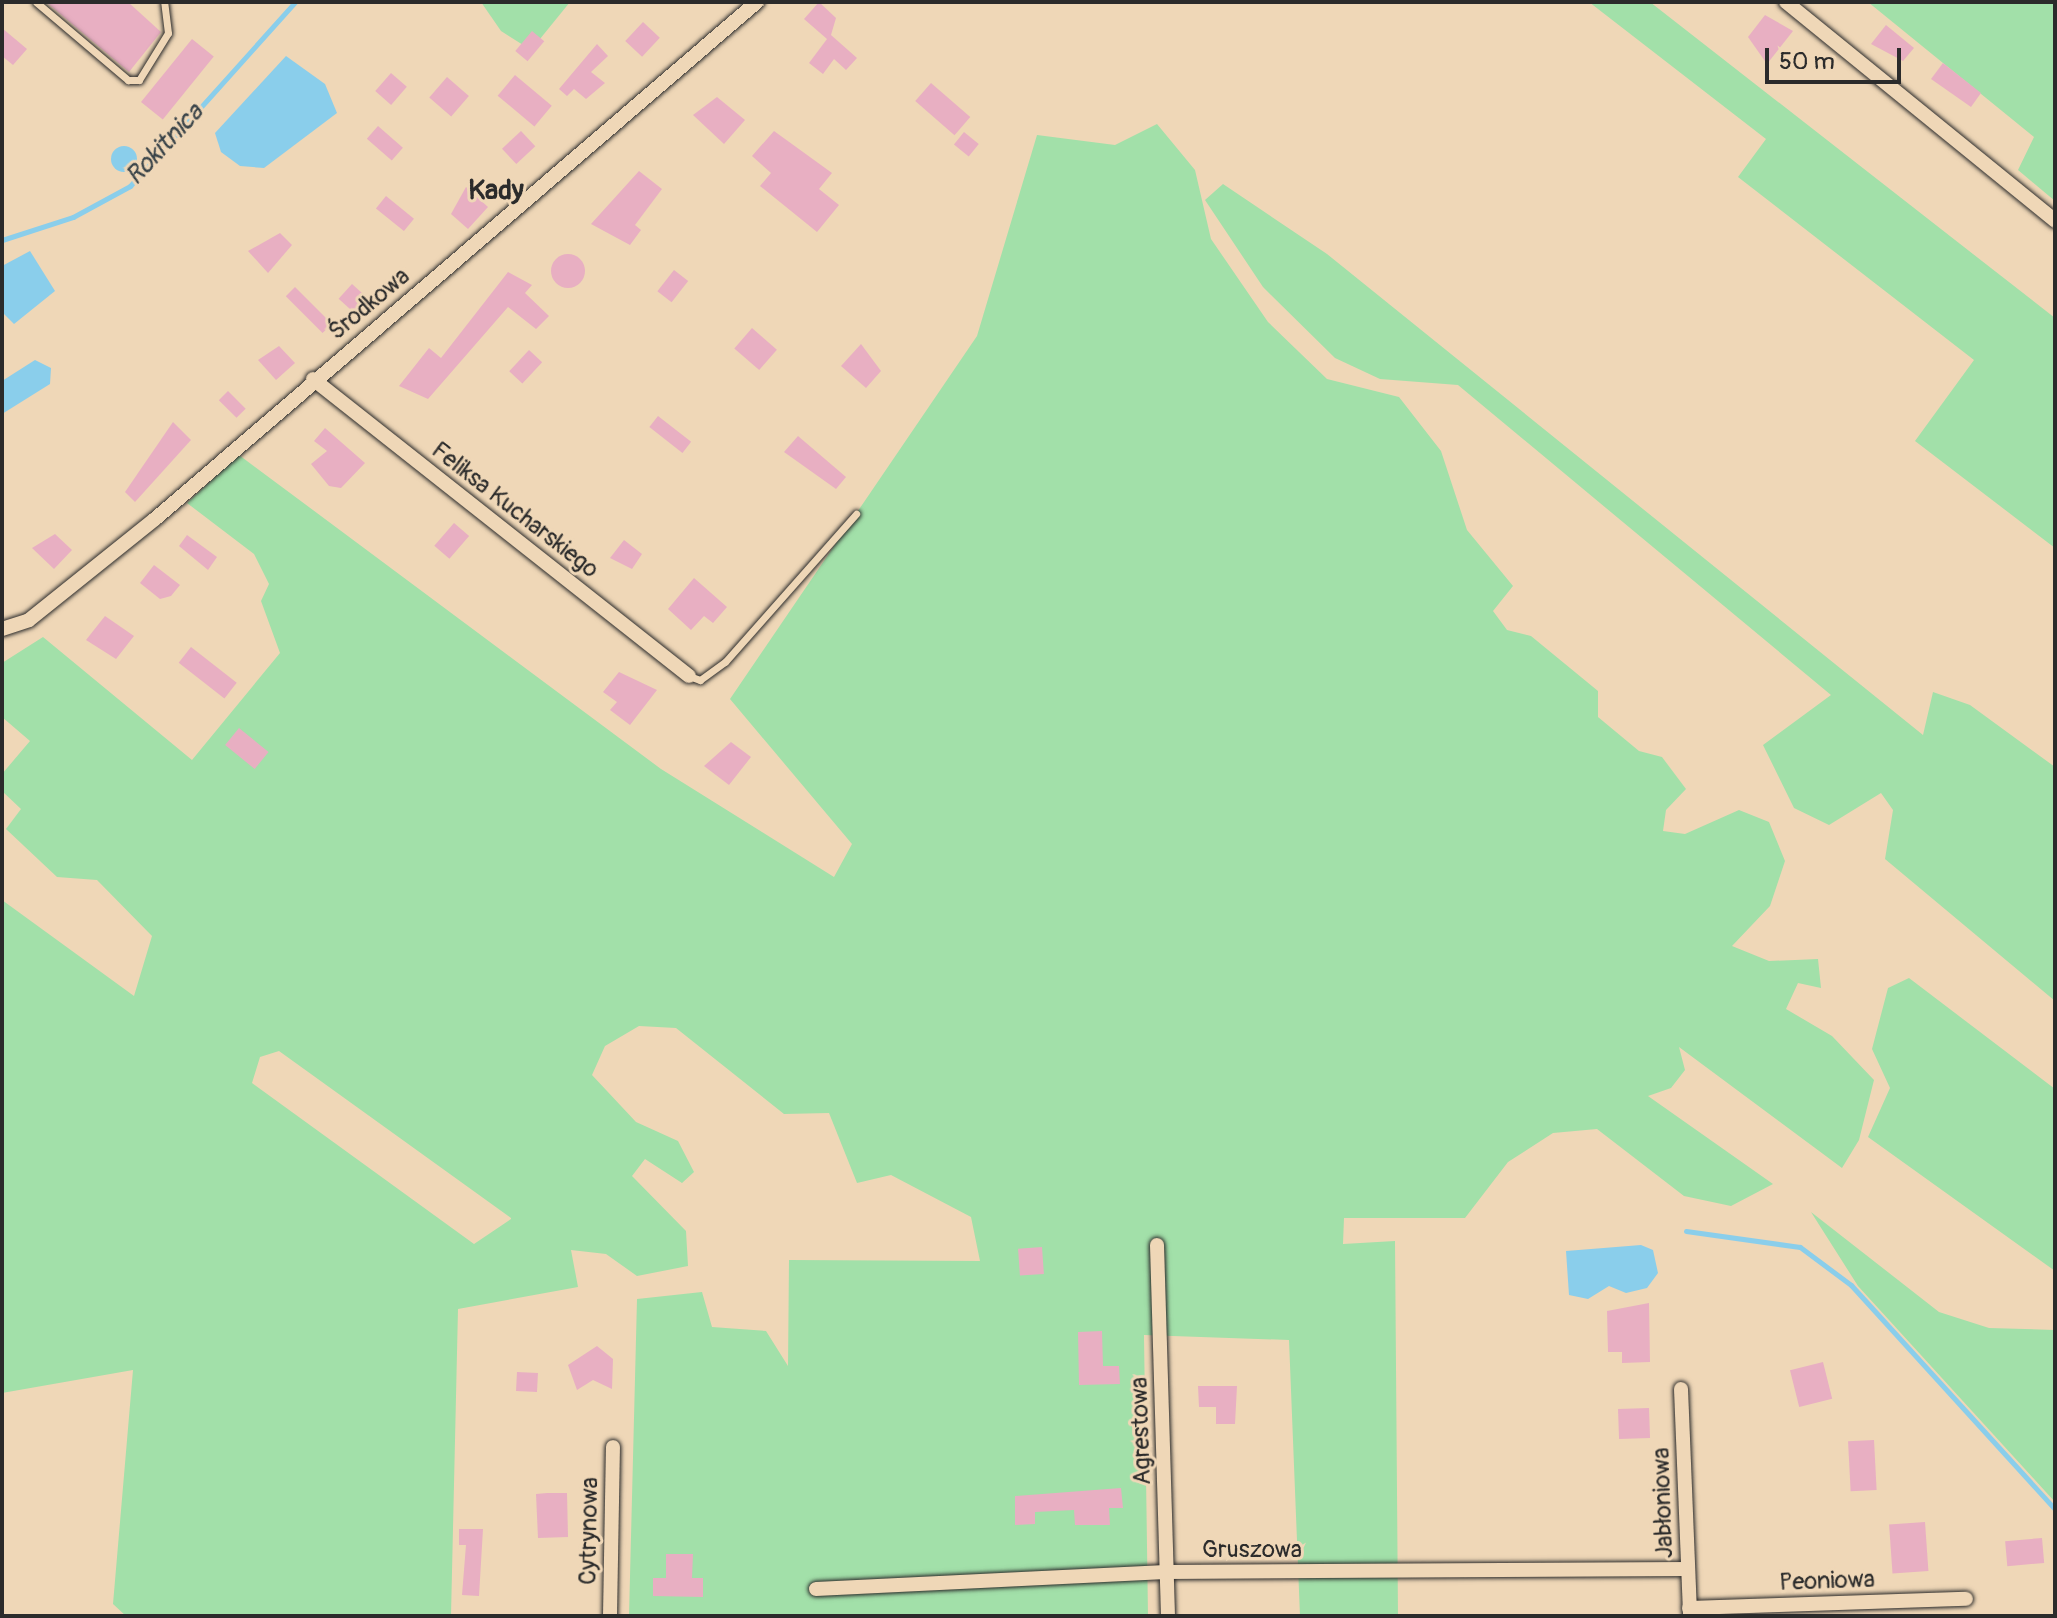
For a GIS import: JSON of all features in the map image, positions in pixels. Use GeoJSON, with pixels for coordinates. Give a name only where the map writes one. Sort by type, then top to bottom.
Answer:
{"type":"FeatureCollection","features":[{"type":"Feature","properties":{"kind":"street","name":"Środkowa"},"geometry":{"type":"LineString","coordinates":[[2,629],[29,620],[155,519],[313,379],[757,2]]}},
{"type":"Feature","properties":{"kind":"street"},"geometry":{"type":"LineString","coordinates":[[1786,2],[2055,221]]}},
{"type":"Feature","properties":{"kind":"street","name":"Feliksa Kucharskiego"},"geometry":{"type":"LineString","coordinates":[[313,379],[689,676]]}},
{"type":"Feature","properties":{"kind":"street","name":"Agrestowa"},"geometry":{"type":"LineString","coordinates":[[1157,1245],[1168,1616]]}},
{"type":"Feature","properties":{"kind":"street","name":"Jabłoniowa"},"geometry":{"type":"LineString","coordinates":[[1681,1389],[1690,1612]]}},
{"type":"Feature","properties":{"kind":"street","name":"Cytrynowa"},"geometry":{"type":"LineString","coordinates":[[610,1616],[613,1447]]}},
{"type":"Feature","properties":{"kind":"street","name":"Gruszowa"},"geometry":{"type":"LineString","coordinates":[[816,1589],[1166,1572],[1688,1569]]}},
{"type":"Feature","properties":{"kind":"street","name":"Peoniowa"},"geometry":{"type":"LineString","coordinates":[[1690,1612],[1966,1599]]}},
{"type":"Feature","properties":{"kind":"lane"},"geometry":{"type":"LineString","coordinates":[[36,2],[128,80],[139,80],[168,33],[164,2]]}},
{"type":"Feature","properties":{"kind":"lane"},"geometry":{"type":"LineString","coordinates":[[689,676],[700,680],[725,662],[856,514]]}},
{"type":"Feature","properties":{"kind":"green space"},"geometry":{"type":"Polygon","coordinates":[[[481,2],[570,2],[531,50],[501,31],[481,2]]]}},
{"type":"Feature","properties":{"kind":"green space"},"geometry":{"type":"Polygon","coordinates":[[[1589,2],[1650,2],[2055,318],[2055,548],[1915,441],[1974,360],[1738,177],[1766,139],[1589,2]]]}},
{"type":"Feature","properties":{"kind":"green space"},"geometry":{"type":"Polygon","coordinates":[[[1868,2],[2055,2],[2055,201],[2018,170],[2034,137],[1868,2]]]}},
{"type":"Feature","properties":{"kind":"green space"},"geometry":{"type":"Polygon","coordinates":[[[1157,124],[1195,170],[1211,239],[1268,322],[1327,379],[1399,397],[1441,451],[1467,530],[1513,586],[1493,611],[1507,630],[1531,636],[1598,691],[1598,717],[1639,751],[1662,757],[1686,789],[1666,810],[1663,831],[1685,834],[1739,810],[1769,822],[1785,861],[1770,906],[1732,946],[1769,961],[1818,959],[1821,988],[1798,983],[1786,1009],[1832,1036],[1874,1080],[1859,1140],[1842,1168],[1679,1047],[1685,1070],[1671,1088],[1648,1096],[1773,1184],[1731,1206],[1684,1196],[1597,1129],[1553,1133],[1508,1162],[1465,1218],[1344,1218],[1343,1244],[1395,1241],[1398,1616],[1300,1616],[1289,1340],[1144,1335],[1148,1616],[629,1616],[637,1299],[702,1292],[712,1327],[766,1331],[788,1366],[789,1260],[980,1261],[971,1217],[891,1175],[857,1183],[829,1113],[784,1114],[676,1028],[639,1026],[605,1046],[592,1075],[636,1122],[678,1141],[694,1172],[682,1183],[645,1159],[632,1176],[686,1231],[688,1266],[637,1276],[606,1254],[571,1250],[578,1287],[458,1309],[451,1616],[126,1616],[113,1604],[133,1370],[2,1393],[2,900],[134,996],[152,936],[97,880],[57,877],[6,829],[21,809],[2,791],[2,774],[30,741],[2,717],[2,663],[43,637],[192,760],[280,653],[261,601],[269,584],[254,554],[187,503],[239,455],[661,769],[834,877],[852,844],[730,699],[977,336],[1037,135],[1115,145],[1157,124]],[[279,1051],[260,1057],[252,1083],[474,1244],[511,1218],[279,1051]]]}},
{"type":"Feature","properties":{"kind":"green space"},"geometry":{"type":"Polygon","coordinates":[[[1223,184],[1327,254],[1923,735],[1933,692],[1970,705],[2055,767],[2055,1001],[1885,859],[1893,810],[1881,793],[1829,825],[1794,808],[1763,745],[1831,695],[1458,385],[1380,379],[1335,358],[1263,287],[1205,200],[1223,184]]]}},
{"type":"Feature","properties":{"kind":"green space"},"geometry":{"type":"Polygon","coordinates":[[[1909,978],[2055,1089],[2055,1271],[1868,1137],[1890,1088],[1872,1049],[1888,988],[1909,978]]]}},
{"type":"Feature","properties":{"kind":"green space"},"geometry":{"type":"Polygon","coordinates":[[[1811,1212],[1939,1312],[1989,1328],[2055,1330],[2055,1502],[1858,1286],[1811,1212]]]}},
{"type":"Feature","properties":{"kind":"water"},"geometry":{"type":"Polygon","coordinates":[[[286,56],[325,84],[337,113],[264,168],[240,166],[221,152],[215,133],[286,56]]]}},
{"type":"Feature","properties":{"kind":"water"},"geometry":{"type":"Polygon","coordinates":[[[124,146],[133,150],[137,159],[133,168],[124,172],[115,168],[111,159],[115,150],[124,146]]]}},
{"type":"Feature","properties":{"kind":"water"},"geometry":{"type":"Polygon","coordinates":[[[30,251],[55,291],[14,324],[2,312],[2,266],[30,251]]]}},
{"type":"Feature","properties":{"kind":"water"},"geometry":{"type":"Polygon","coordinates":[[[35,360],[51,368],[50,384],[2,414],[2,381],[35,360]]]}},
{"type":"Feature","properties":{"kind":"water"},"geometry":{"type":"Polygon","coordinates":[[[1641,1245],[1653,1250],[1658,1273],[1647,1288],[1626,1293],[1609,1286],[1588,1299],[1569,1295],[1566,1251],[1641,1245]]]}},
{"type":"Feature","properties":{"kind":"building"},"geometry":{"type":"Polygon","coordinates":[[[46,2],[128,2],[161,32],[129,72],[46,2]]]}},
{"type":"Feature","properties":{"kind":"building"},"geometry":{"type":"Polygon","coordinates":[[[819,2],[836,18],[831,35],[857,58],[846,70],[834,59],[823,74],[809,63],[827,39],[804,19],[819,2]]]}},
{"type":"Feature","properties":{"kind":"building"},"geometry":{"type":"Polygon","coordinates":[[[1765,15],[1793,31],[1767,64],[1748,37],[1765,15]]]}},
{"type":"Feature","properties":{"kind":"building"},"geometry":{"type":"Polygon","coordinates":[[[643,22],[660,38],[642,57],[625,41],[643,22]]]}},
{"type":"Feature","properties":{"kind":"building"},"geometry":{"type":"Polygon","coordinates":[[[1886,25],[1914,48],[1903,61],[1871,44],[1886,25]]]}},
{"type":"Feature","properties":{"kind":"building"},"geometry":{"type":"Polygon","coordinates":[[[2,28],[27,49],[13,65],[2,56],[2,28]]]}},
{"type":"Feature","properties":{"kind":"building"},"geometry":{"type":"Polygon","coordinates":[[[532,31],[544,41],[528,61],[515,51],[532,31]]]}},
{"type":"Feature","properties":{"kind":"building"},"geometry":{"type":"Polygon","coordinates":[[[192,39],[214,57],[163,120],[141,102],[192,39]]]}},
{"type":"Feature","properties":{"kind":"building"},"geometry":{"type":"Polygon","coordinates":[[[597,44],[608,56],[591,72],[605,83],[586,99],[574,89],[567,96],[559,89],[597,44]]]}},
{"type":"Feature","properties":{"kind":"building"},"geometry":{"type":"Polygon","coordinates":[[[1943,63],[1981,93],[1971,107],[1931,79],[1943,63]]]}},
{"type":"Feature","properties":{"kind":"building"},"geometry":{"type":"Polygon","coordinates":[[[391,73],[407,87],[391,105],[375,91],[391,73]]]}},
{"type":"Feature","properties":{"kind":"building"},"geometry":{"type":"Polygon","coordinates":[[[515,75],[552,106],[534,127],[498,96],[515,75]]]}},
{"type":"Feature","properties":{"kind":"building"},"geometry":{"type":"Polygon","coordinates":[[[447,77],[469,96],[451,116],[429,97],[447,77]]]}},
{"type":"Feature","properties":{"kind":"building"},"geometry":{"type":"Polygon","coordinates":[[[931,83],[970,117],[954,135],[915,101],[931,83]]]}},
{"type":"Feature","properties":{"kind":"building"},"geometry":{"type":"Polygon","coordinates":[[[717,97],[745,120],[724,144],[693,115],[717,97]]]}},
{"type":"Feature","properties":{"kind":"building"},"geometry":{"type":"Polygon","coordinates":[[[378,126],[403,148],[392,160],[367,139],[378,126]]]}},
{"type":"Feature","properties":{"kind":"building"},"geometry":{"type":"Polygon","coordinates":[[[521,131],[535,146],[516,164],[502,149],[521,131]]]}},
{"type":"Feature","properties":{"kind":"building"},"geometry":{"type":"Polygon","coordinates":[[[774,131],[832,173],[819,189],[839,205],[817,232],[760,186],[771,173],[752,156],[774,131]]]}},
{"type":"Feature","properties":{"kind":"building"},"geometry":{"type":"Polygon","coordinates":[[[964,132],[979,144],[969,156],[954,144],[964,132]]]}},
{"type":"Feature","properties":{"kind":"building"},"geometry":{"type":"Polygon","coordinates":[[[639,171],[662,189],[635,225],[641,230],[630,245],[591,224],[639,171]]]}},
{"type":"Feature","properties":{"kind":"building"},"geometry":{"type":"Polygon","coordinates":[[[466,187],[488,207],[468,229],[451,214],[466,187]]]}},
{"type":"Feature","properties":{"kind":"building"},"geometry":{"type":"Polygon","coordinates":[[[386,196],[414,219],[404,231],[376,208],[386,196]]]}},
{"type":"Feature","properties":{"kind":"building"},"geometry":{"type":"Polygon","coordinates":[[[280,233],[292,245],[268,273],[248,251],[280,233]]]}},
{"type":"Feature","properties":{"kind":"building"},"geometry":{"type":"Polygon","coordinates":[[[568,254],[580,259],[585,271],[580,283],[568,288],[556,283],[551,271],[556,259],[568,254]]]}},
{"type":"Feature","properties":{"kind":"building"},"geometry":{"type":"Polygon","coordinates":[[[674,270],[688,281],[672,302],[657,291],[674,270]]]}},
{"type":"Feature","properties":{"kind":"building"},"geometry":{"type":"Polygon","coordinates":[[[508,272],[532,285],[525,293],[549,316],[536,329],[508,307],[428,399],[399,386],[429,348],[441,358],[508,272]]]}},
{"type":"Feature","properties":{"kind":"building"},"geometry":{"type":"Polygon","coordinates":[[[352,284],[373,303],[359,318],[339,299],[352,284]]]}},
{"type":"Feature","properties":{"kind":"building"},"geometry":{"type":"Polygon","coordinates":[[[295,287],[332,324],[323,333],[286,296],[295,287]]]}},
{"type":"Feature","properties":{"kind":"building"},"geometry":{"type":"Polygon","coordinates":[[[752,328],[777,350],[759,370],[734,348],[752,328]]]}},
{"type":"Feature","properties":{"kind":"building"},"geometry":{"type":"Polygon","coordinates":[[[861,344],[881,371],[866,388],[841,366],[861,344]]]}},
{"type":"Feature","properties":{"kind":"building"},"geometry":{"type":"Polygon","coordinates":[[[279,346],[295,363],[276,380],[258,360],[279,346]]]}},
{"type":"Feature","properties":{"kind":"building"},"geometry":{"type":"Polygon","coordinates":[[[529,350],[542,362],[522,383],[509,371],[529,350]]]}},
{"type":"Feature","properties":{"kind":"building"},"geometry":{"type":"Polygon","coordinates":[[[228,391],[246,409],[236,418],[219,400],[228,391]]]}},
{"type":"Feature","properties":{"kind":"building"},"geometry":{"type":"Polygon","coordinates":[[[658,416],[691,442],[682,453],[649,427],[658,416]]]}},
{"type":"Feature","properties":{"kind":"building"},"geometry":{"type":"Polygon","coordinates":[[[173,422],[191,440],[135,502],[125,492],[173,422]]]}},
{"type":"Feature","properties":{"kind":"building"},"geometry":{"type":"Polygon","coordinates":[[[325,428],[365,463],[341,488],[329,486],[311,464],[327,451],[314,441],[325,428]]]}},
{"type":"Feature","properties":{"kind":"building"},"geometry":{"type":"Polygon","coordinates":[[[798,436],[846,477],[836,489],[784,452],[798,436]]]}},
{"type":"Feature","properties":{"kind":"building"},"geometry":{"type":"Polygon","coordinates":[[[454,523],[469,536],[449,559],[434,546],[454,523]]]}},
{"type":"Feature","properties":{"kind":"building"},"geometry":{"type":"Polygon","coordinates":[[[55,534],[72,550],[54,569],[32,548],[55,534]]]}},
{"type":"Feature","properties":{"kind":"building"},"geometry":{"type":"Polygon","coordinates":[[[187,535],[217,557],[208,570],[179,546],[187,535]]]}},
{"type":"Feature","properties":{"kind":"building"},"geometry":{"type":"Polygon","coordinates":[[[624,540],[642,554],[632,569],[610,558],[624,540]]]}},
{"type":"Feature","properties":{"kind":"building"},"geometry":{"type":"Polygon","coordinates":[[[154,565],[180,585],[171,596],[160,599],[140,583],[154,565]]]}},
{"type":"Feature","properties":{"kind":"building"},"geometry":{"type":"Polygon","coordinates":[[[694,578],[727,607],[713,623],[704,616],[691,630],[668,609],[694,578]]]}},
{"type":"Feature","properties":{"kind":"building"},"geometry":{"type":"Polygon","coordinates":[[[105,616],[134,636],[116,659],[86,640],[105,616]]]}},
{"type":"Feature","properties":{"kind":"building"},"geometry":{"type":"Polygon","coordinates":[[[191,647],[237,683],[224,698],[179,663],[191,647]]]}},
{"type":"Feature","properties":{"kind":"building"},"geometry":{"type":"Polygon","coordinates":[[[619,672],[657,690],[630,725],[610,710],[617,702],[603,692],[619,672]]]}},
{"type":"Feature","properties":{"kind":"building"},"geometry":{"type":"Polygon","coordinates":[[[239,728],[269,752],[255,769],[225,745],[239,728]]]}},
{"type":"Feature","properties":{"kind":"building"},"geometry":{"type":"Polygon","coordinates":[[[731,742],[751,757],[729,785],[704,766],[731,742]]]}},
{"type":"Feature","properties":{"kind":"building"},"geometry":{"type":"Polygon","coordinates":[[[1042,1247],[1044,1274],[1020,1276],[1018,1249],[1042,1247]]]}},
{"type":"Feature","properties":{"kind":"building"},"geometry":{"type":"Polygon","coordinates":[[[1649,1303],[1650,1362],[1622,1363],[1622,1352],[1608,1352],[1607,1311],[1649,1303]]]}},
{"type":"Feature","properties":{"kind":"building"},"geometry":{"type":"Polygon","coordinates":[[[1102,1331],[1103,1366],[1119,1366],[1120,1384],[1079,1385],[1078,1332],[1102,1331]]]}},
{"type":"Feature","properties":{"kind":"building"},"geometry":{"type":"Polygon","coordinates":[[[597,1346],[613,1359],[612,1389],[593,1380],[577,1390],[568,1365],[597,1346]]]}},
{"type":"Feature","properties":{"kind":"building"},"geometry":{"type":"Polygon","coordinates":[[[1823,1362],[1832,1399],[1799,1407],[1790,1370],[1823,1362]]]}},
{"type":"Feature","properties":{"kind":"building"},"geometry":{"type":"Polygon","coordinates":[[[517,1372],[538,1373],[537,1392],[516,1391],[517,1372]]]}},
{"type":"Feature","properties":{"kind":"building"},"geometry":{"type":"Polygon","coordinates":[[[1198,1386],[1237,1386],[1235,1424],[1216,1424],[1216,1407],[1199,1407],[1198,1386]]]}},
{"type":"Feature","properties":{"kind":"building"},"geometry":{"type":"Polygon","coordinates":[[[1649,1408],[1650,1438],[1619,1439],[1618,1409],[1649,1408]]]}},
{"type":"Feature","properties":{"kind":"building"},"geometry":{"type":"Polygon","coordinates":[[[1874,1440],[1877,1490],[1851,1491],[1848,1441],[1874,1440]]]}},
{"type":"Feature","properties":{"kind":"building"},"geometry":{"type":"Polygon","coordinates":[[[1121,1488],[1123,1508],[1109,1508],[1110,1525],[1075,1525],[1074,1510],[1035,1512],[1035,1524],[1015,1525],[1015,1496],[1121,1488]]]}},
{"type":"Feature","properties":{"kind":"building"},"geometry":{"type":"Polygon","coordinates":[[[567,1493],[568,1537],[538,1538],[536,1494],[567,1493]]]}},
{"type":"Feature","properties":{"kind":"building"},"geometry":{"type":"Polygon","coordinates":[[[1925,1522],[1928,1571],[1893,1573],[1889,1525],[1925,1522]]]}},
{"type":"Feature","properties":{"kind":"building"},"geometry":{"type":"Polygon","coordinates":[[[459,1529],[483,1529],[479,1596],[462,1595],[466,1545],[459,1545],[459,1529]]]}},
{"type":"Feature","properties":{"kind":"building"},"geometry":{"type":"Polygon","coordinates":[[[2042,1538],[2044,1563],[2007,1566],[2005,1541],[2042,1538]]]}},
{"type":"Feature","properties":{"kind":"building"},"geometry":{"type":"Polygon","coordinates":[[[666,1554],[693,1554],[692,1578],[703,1578],[703,1597],[653,1596],[653,1578],[666,1578],[666,1554]]]}},
{"type":"Feature","properties":{"kind":"waterway","name":"Rokitnica"},"geometry":{"type":"LineString","coordinates":[[2,240],[73,217],[130,186],[295,2]]}},
{"type":"Feature","properties":{"kind":"waterway"},"geometry":{"type":"LineString","coordinates":[[1686,1231],[1800,1247],[1851,1285],[2055,1509]]}},
{"type":"Feature","properties":{"kind":"district","name":"Kady"},"geometry":{"type":"Point","coordinates":[496,191]}}]}
